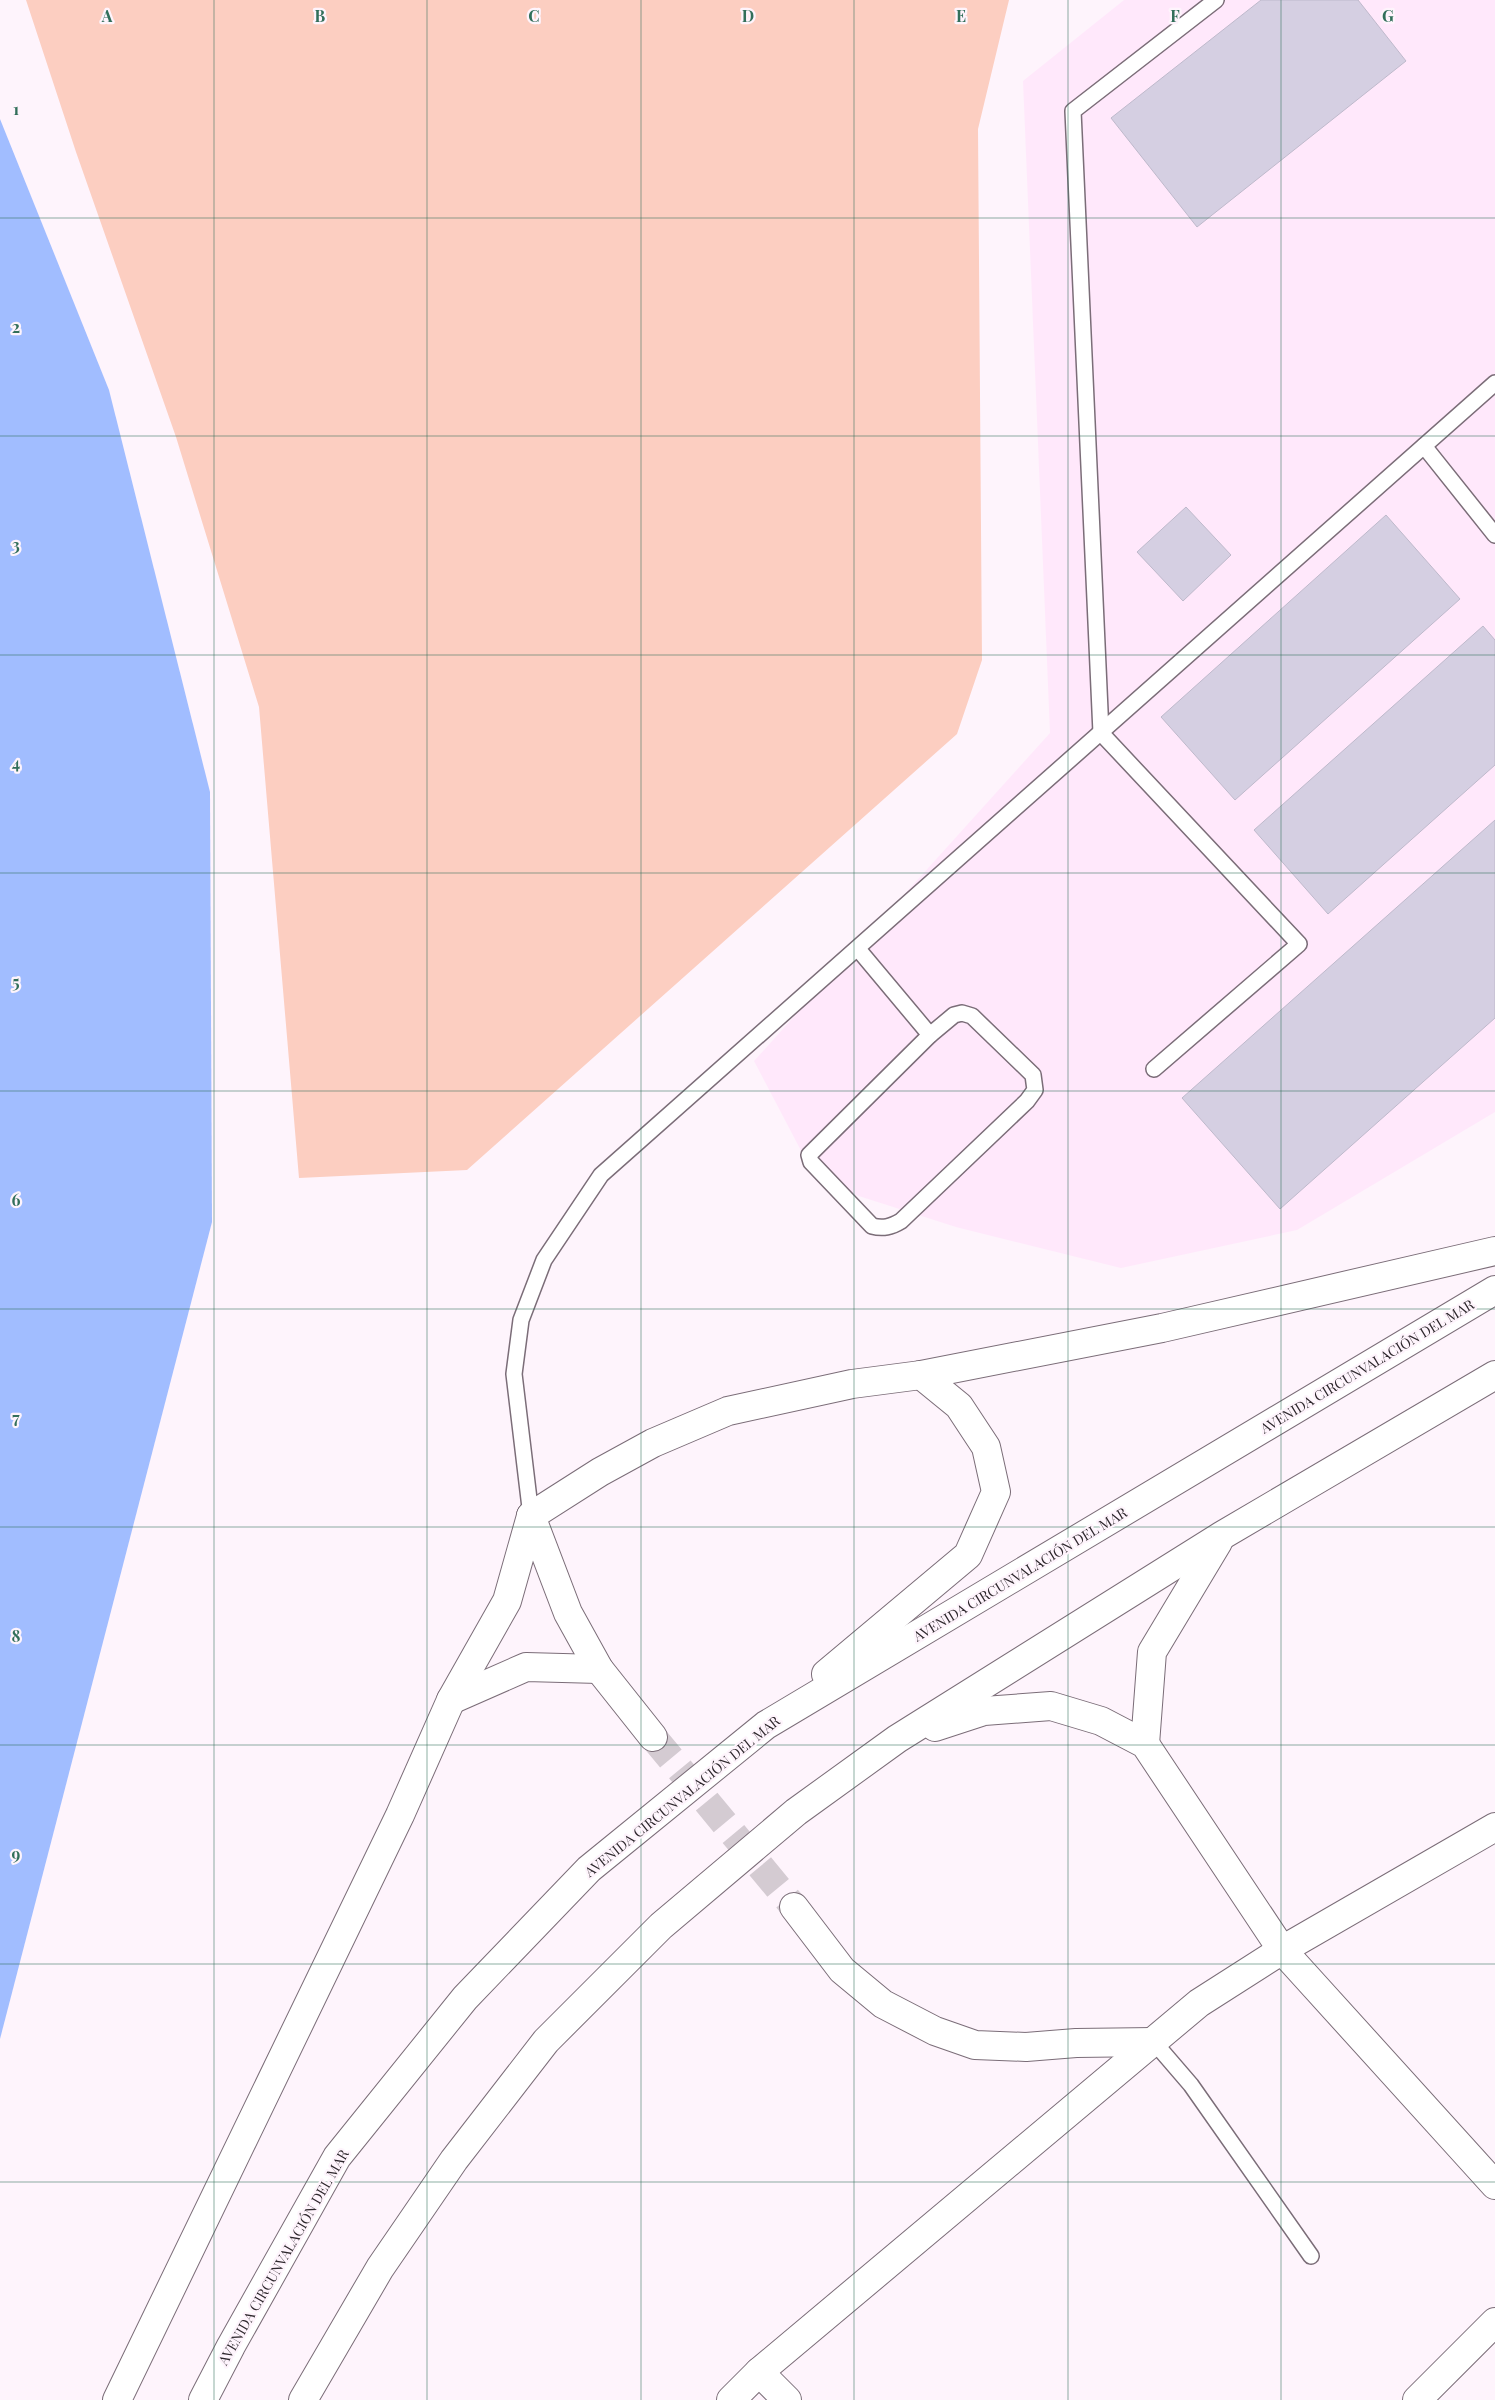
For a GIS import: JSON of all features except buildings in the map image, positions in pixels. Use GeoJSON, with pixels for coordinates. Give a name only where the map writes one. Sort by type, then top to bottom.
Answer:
{"type":"FeatureCollection","features":[{"type":"Feature","properties":{"kind":"main road"},"geometry":{"type":"LineString","coordinates":[[117,2400],[400,1816],[451,1700],[507,1601],[532,1516],[600,1472],[653,1443],[728,1411],[852,1384],[921,1374],[1162,1328],[1495,1251]]}},
{"type":"Feature","properties":{"kind":"main road","name":"AVENIDA CIRCUNVALACIÓN DEL MAR"},"geometry":{"type":"LineString","coordinates":[[203,2400],[236,2337],[337,2157],[465,1998],[590,1869],[766,1725],[1495,1290]]}},
{"type":"Feature","properties":{"kind":"main road"},"geometry":{"type":"LineString","coordinates":[[766,1725],[968,1555],[996,1492],[986,1447],[960,1406],[921,1374]]}},
{"type":"Feature","properties":{"kind":"main road"},"geometry":{"type":"LineString","coordinates":[[304,2400],[380,2268],[454,2160],[546,2041],[661,1926],[796,1812],[897,1739],[1221,1536],[1495,1375]]}},
{"type":"Feature","properties":{"kind":"main road"},"geometry":{"type":"LineString","coordinates":[[532,1516],[568,1613],[599,1669],[653,1737]]}},
{"type":"Feature","properties":{"kind":"main road"},"geometry":{"type":"LineString","coordinates":[[1145,1744],[1152,1652],[1221,1536]]}},
{"type":"Feature","properties":{"kind":"main road"},"geometry":{"type":"LineString","coordinates":[[451,1700],[526,1667],[599,1669]]}},
{"type":"Feature","properties":{"kind":"main road"},"geometry":{"type":"LineString","coordinates":[[897,1739],[984,1712],[1051,1706],[1101,1722],[1145,1744],[1282,1950],[1495,2185]]}},
{"type":"Feature","properties":{"kind":"main road"},"geometry":{"type":"LineString","coordinates":[[731,2400],[759,2372],[1199,2003],[1282,1950],[1495,1828]]}},
{"type":"Feature","properties":{"kind":"main road"},"geometry":{"type":"LineString","coordinates":[[794,1907],[842,1970],[883,2004],[935,2031],[975,2045],[1026,2047],[1076,2042],[1154,2042]]}},
{"type":"Feature","properties":{"kind":"main road"},"geometry":{"type":"LineString","coordinates":[[1417,2400],[1495,2322]]}},
{"type":"Feature","properties":{"kind":"main road"},"geometry":{"type":"LineString","coordinates":[[759,2372],[788,2400]]}},
{"type":"Feature","properties":{"kind":"lane"},"geometry":{"type":"LineString","coordinates":[[1154,1069],[1299,944],[1101,733],[1073,111],[1216,0]]}},
{"type":"Feature","properties":{"kind":"lane"},"geometry":{"type":"LineString","coordinates":[[532,1516],[514,1374],[521,1320],[544,1260],[601,1175],[1495,383]]}},
{"type":"Feature","properties":{"kind":"lane"},"geometry":{"type":"LineString","coordinates":[[1424,446],[1495,535]]}},
{"type":"Feature","properties":{"kind":"lane"},"geometry":{"type":"LineString","coordinates":[[858,949],[930,1035]]}},
{"type":"Feature","properties":{"kind":"lane"},"geometry":{"type":"LineString","coordinates":[[962,1013],[972,1016],[1033,1075],[1035,1090],[1027,1101],[902,1221],[886,1227],[872,1226],[811,1162],[809,1156],[812,1150],[930,1035],[954,1015],[962,1013]]}},
{"type":"Feature","properties":{"kind":"lane"},"geometry":{"type":"LineString","coordinates":[[1154,2042],[1191,2085],[1311,2256]]}},
{"type":"Feature","properties":{"kind":"shaded area"},"geometry":{"type":"Polygon","coordinates":[[[26,0],[1009,0],[978,129],[982,660],[957,734],[467,1170],[299,1178],[259,707],[176,437],[76,152],[26,0]]]}},
{"type":"Feature","properties":{"kind":"shaded area"},"geometry":{"type":"Polygon","coordinates":[[[1124,0],[1495,0],[1495,1112],[1297,1230],[1121,1268],[956,1227],[818,1183],[754,1061],[1050,733],[1023,81],[1124,0]]]}},
{"type":"Feature","properties":{"kind":"water"},"geometry":{"type":"Polygon","coordinates":[[[0,119],[109,390],[210,792],[212,1222],[0,2039],[0,119]]]}},
{"type":"Feature","properties":{"kind":"tunnel"},"geometry":{"type":"LineString","coordinates":[[653,1737],[794,1907]]}}]}
